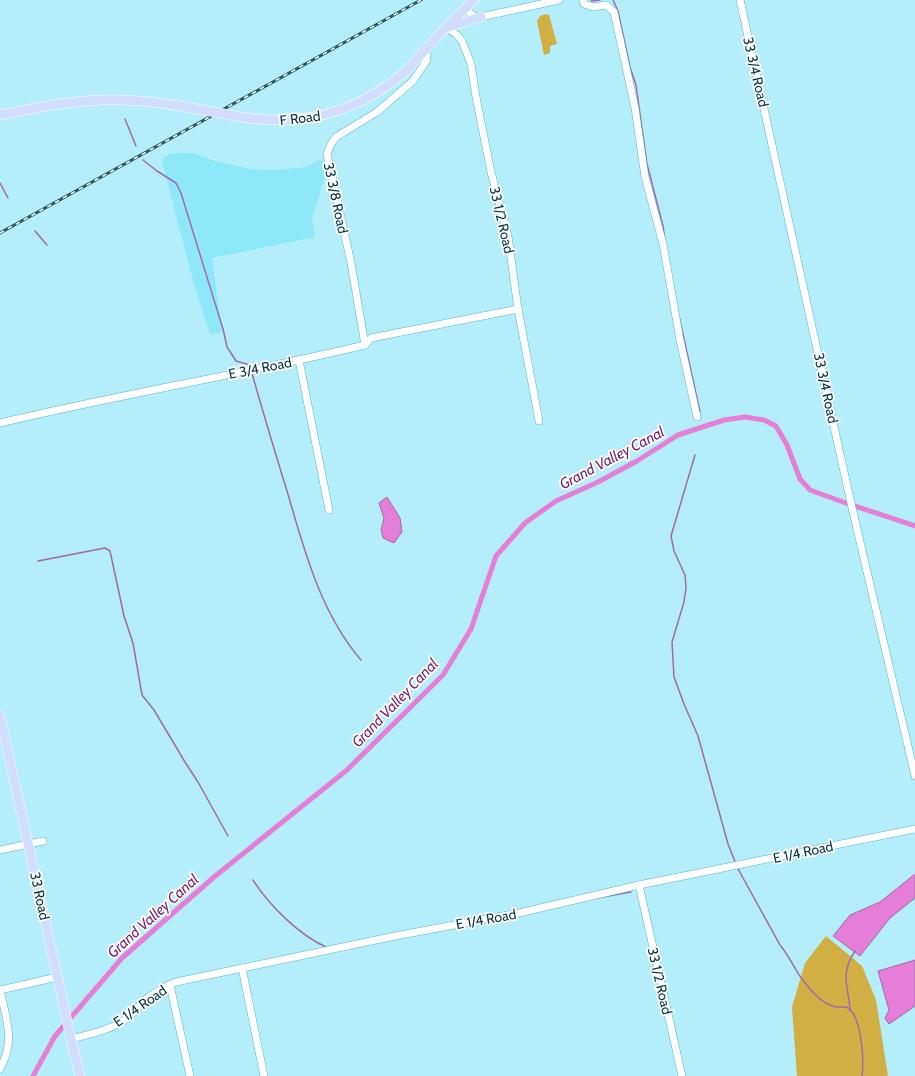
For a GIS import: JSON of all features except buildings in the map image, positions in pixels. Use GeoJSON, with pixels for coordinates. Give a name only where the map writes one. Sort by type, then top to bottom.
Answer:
{"type":"FeatureCollection","features":[{"type":"Feature","properties":{"kind":"main road","name":"F Road"},"geometry":{"type":"LineString","coordinates":[[0,115],[56,104],[104,100],[151,101],[271,121],[298,120],[330,114],[364,100],[408,69],[446,27],[474,0]]}},
{"type":"Feature","properties":{"kind":"main road"},"geometry":{"type":"LineString","coordinates":[[446,27],[481,17]]}},
{"type":"Feature","properties":{"kind":"main road","name":"33 Road"},"geometry":{"type":"LineString","coordinates":[[0,720],[80,1076]]}},
{"type":"Feature","properties":{"kind":"street"},"geometry":{"type":"LineString","coordinates":[[465,8],[473,16],[481,17],[559,0]]}},
{"type":"Feature","properties":{"kind":"street"},"geometry":{"type":"LineString","coordinates":[[583,0],[584,4],[593,7],[606,5],[614,12],[635,108],[645,177],[663,244],[680,340],[697,417]]}},
{"type":"Feature","properties":{"kind":"street","name":"33 3/4 Road"},"geometry":{"type":"LineString","coordinates":[[740,0],[850,499],[915,776]]}},
{"type":"Feature","properties":{"kind":"street","name":"33 1/2 Road"},"geometry":{"type":"LineString","coordinates":[[446,27],[457,35],[462,41],[471,64],[491,172],[508,236],[518,309],[539,421]]}},
{"type":"Feature","properties":{"kind":"street","name":"33 3/8 Road"},"geometry":{"type":"LineString","coordinates":[[365,345],[350,263],[327,154],[336,137],[378,112],[413,81],[427,60],[426,49]]}},
{"type":"Feature","properties":{"kind":"street","name":"E 3/4 Road"},"geometry":{"type":"LineString","coordinates":[[0,423],[54,410],[365,345],[371,338],[518,309]]}},
{"type":"Feature","properties":{"kind":"street"},"geometry":{"type":"LineString","coordinates":[[299,360],[329,510]]}},
{"type":"Feature","properties":{"kind":"street","name":"E 1/4 Road"},"geometry":{"type":"LineString","coordinates":[[70,1035],[96,1032],[116,1025],[129,1017],[146,999],[170,985],[242,968],[395,936],[519,913],[639,885],[915,829]]}},
{"type":"Feature","properties":{"kind":"street"},"geometry":{"type":"LineString","coordinates":[[0,850],[43,841]]}},
{"type":"Feature","properties":{"kind":"street","name":"33 1/2 Road"},"geometry":{"type":"LineString","coordinates":[[639,885],[682,1076]]}},
{"type":"Feature","properties":{"kind":"street"},"geometry":{"type":"LineString","coordinates":[[242,968],[264,1076]]}},
{"type":"Feature","properties":{"kind":"street"},"geometry":{"type":"LineString","coordinates":[[0,1068],[6,1058],[9,1047],[9,1034],[0,990],[57,977]]}},
{"type":"Feature","properties":{"kind":"street"},"geometry":{"type":"LineString","coordinates":[[170,985],[190,1076]]}},
{"type":"Feature","properties":{"kind":"shaded area"},"geometry":{"type":"Polygon","coordinates":[[[546,14],[549,15],[557,44],[550,46],[550,53],[544,55],[537,21],[540,16],[546,14]]]}},
{"type":"Feature","properties":{"kind":"shaded area"},"geometry":{"type":"Polygon","coordinates":[[[193,153],[215,161],[251,169],[275,170],[308,167],[316,161],[322,160],[328,168],[312,218],[315,237],[212,258],[222,332],[210,334],[194,284],[165,173],[162,160],[169,154],[193,153]]]}},
{"type":"Feature","properties":{"kind":"shaded area"},"geometry":{"type":"Polygon","coordinates":[[[387,497],[400,518],[402,532],[394,543],[383,538],[381,530],[384,518],[379,503],[387,497]]]}},
{"type":"Feature","properties":{"kind":"shaded area"},"geometry":{"type":"Polygon","coordinates":[[[915,874],[915,898],[890,918],[860,956],[833,936],[850,915],[880,902],[915,874]]]}},
{"type":"Feature","properties":{"kind":"shaded area"},"geometry":{"type":"Polygon","coordinates":[[[826,936],[862,966],[876,1000],[888,1076],[797,1076],[792,1007],[805,963],[826,936]]]}},
{"type":"Feature","properties":{"kind":"shaded area"},"geometry":{"type":"Polygon","coordinates":[[[915,960],[915,1006],[889,1024],[885,1018],[889,1010],[878,971],[915,960]]]}},
{"type":"Feature","properties":{"kind":"waterway"},"geometry":{"type":"LineString","coordinates":[[591,0],[600,0]]}},
{"type":"Feature","properties":{"kind":"waterway"},"geometry":{"type":"LineString","coordinates":[[613,0],[618,11],[630,67],[636,85],[647,164],[663,226],[665,240]]}},
{"type":"Feature","properties":{"kind":"waterway"},"geometry":{"type":"LineString","coordinates":[[125,119],[136,146]]}},
{"type":"Feature","properties":{"kind":"waterway"},"geometry":{"type":"LineString","coordinates":[[143,160],[176,183],[181,193],[223,329],[227,347],[236,361],[250,365]]}},
{"type":"Feature","properties":{"kind":"waterway"},"geometry":{"type":"LineString","coordinates":[[0,183],[8,198]]}},
{"type":"Feature","properties":{"kind":"waterway"},"geometry":{"type":"LineString","coordinates":[[35,231],[47,245]]}},
{"type":"Feature","properties":{"kind":"waterway"},"geometry":{"type":"LineString","coordinates":[[679,316],[700,412]]}},
{"type":"Feature","properties":{"kind":"waterway"},"geometry":{"type":"LineString","coordinates":[[252,373],[300,535],[315,579],[335,622],[361,660]]}},
{"type":"Feature","properties":{"kind":"waterway","name":"Grand Valley Canal"},"geometry":{"type":"LineString","coordinates":[[33,1076],[55,1036],[122,958],[214,877],[347,770],[443,675],[471,629],[496,556],[525,523],[556,501],[598,482],[637,461],[678,435],[724,420],[745,417],[764,420],[776,426],[787,445],[800,479],[810,490],[915,526]]}},
{"type":"Feature","properties":{"kind":"waterway"},"geometry":{"type":"LineString","coordinates":[[695,455],[671,536],[674,551],[685,575],[686,588],[684,602],[672,642],[674,677],[698,736],[728,844],[736,864]]}},
{"type":"Feature","properties":{"kind":"waterway"},"geometry":{"type":"LineString","coordinates":[[38,561],[105,548],[110,551],[124,616],[133,643],[142,695],[154,710],[198,782],[228,836]]}},
{"type":"Feature","properties":{"kind":"waterway"},"geometry":{"type":"LineString","coordinates":[[737,867],[780,945],[805,983],[824,1002],[836,1007],[846,1007],[856,1018],[861,1038],[863,1060],[862,1076]]}},
{"type":"Feature","properties":{"kind":"waterway"},"geometry":{"type":"LineString","coordinates":[[253,880],[267,899],[285,918],[305,935],[326,947]]}},
{"type":"Feature","properties":{"kind":"waterway"},"geometry":{"type":"LineString","coordinates":[[597,898],[631,892]]}},
{"type":"Feature","properties":{"kind":"waterway"},"geometry":{"type":"LineString","coordinates":[[850,1011],[846,974],[847,967],[855,951]]}},
{"type":"Feature","properties":{"kind":"railway"},"geometry":{"type":"LineString","coordinates":[[0,233],[421,0]]}}]}
